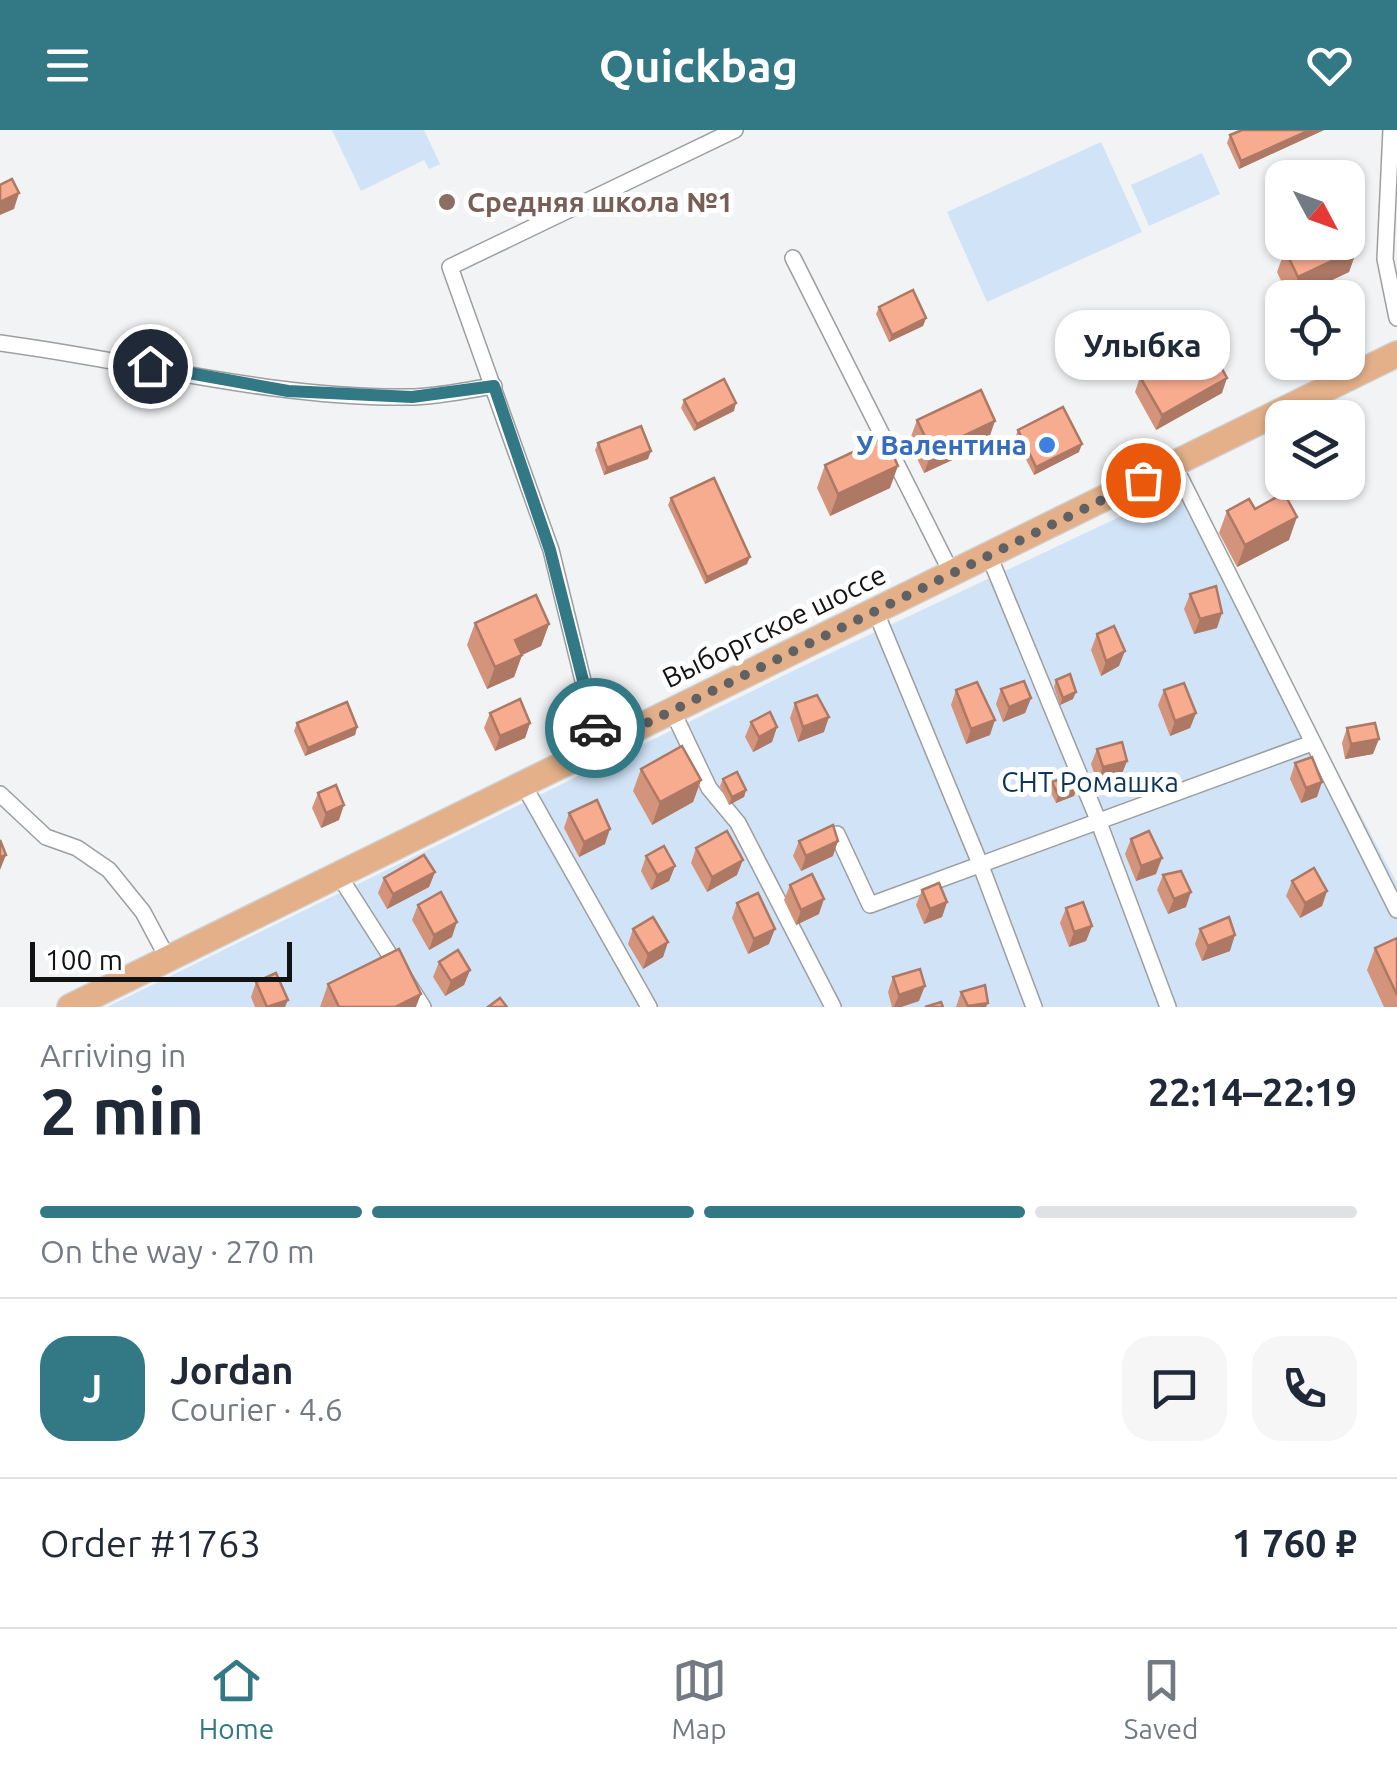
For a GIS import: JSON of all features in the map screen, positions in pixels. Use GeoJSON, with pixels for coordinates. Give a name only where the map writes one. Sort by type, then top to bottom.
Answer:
{"type":"FeatureCollection","features":[{"type":"Feature","properties":{"kind":"main road","name":"Выборгское шоссе"},"geometry":{"type":"LineString","coordinates":[[70,1007],[106,999],[168,960],[338,874],[1397,354]]}},
{"type":"Feature","properties":{"kind":"street"},"geometry":{"type":"LineString","coordinates":[[600,746],[550,550],[450,267],[735,130]]}},
{"type":"Feature","properties":{"kind":"street"},"geometry":{"type":"LineString","coordinates":[[1391,130],[1385,259],[1397,318]]}},
{"type":"Feature","properties":{"kind":"street"},"geometry":{"type":"LineString","coordinates":[[793,258],[951,572]]}},
{"type":"Feature","properties":{"kind":"street"},"geometry":{"type":"LineString","coordinates":[[0,343],[80,353],[288,391],[412,397],[494,386]]}},
{"type":"Feature","properties":{"kind":"street"},"geometry":{"type":"LineString","coordinates":[[1174,465],[1397,910]]}},
{"type":"Feature","properties":{"kind":"street"},"geometry":{"type":"LineString","coordinates":[[988,554],[1098,820],[1168,1007]]}},
{"type":"Feature","properties":{"kind":"street"},"geometry":{"type":"LineString","coordinates":[[875,610],[981,866],[1034,1007]]}},
{"type":"Feature","properties":{"kind":"street"},"geometry":{"type":"LineString","coordinates":[[672,710],[709,788],[738,823],[834,1007]]}},
{"type":"Feature","properties":{"kind":"street"},"geometry":{"type":"LineString","coordinates":[[838,834],[870,905],[1312,743]]}},
{"type":"Feature","properties":{"kind":"street"},"geometry":{"type":"LineString","coordinates":[[523,784],[648,1007]]}},
{"type":"Feature","properties":{"kind":"street"},"geometry":{"type":"LineString","coordinates":[[0,794],[46,837],[77,848],[109,870],[144,912],[168,960]]}},
{"type":"Feature","properties":{"kind":"street"},"geometry":{"type":"LineString","coordinates":[[338,874],[424,1007]]}},
{"type":"Feature","properties":{"kind":"green space"},"geometry":{"type":"Polygon","coordinates":[[[332,130],[424,130],[440,164],[429,169],[424,160],[361,191],[332,130]]]}},
{"type":"Feature","properties":{"kind":"green space"},"geometry":{"type":"Polygon","coordinates":[[[1101,142],[1142,232],[987,302],[947,212],[1101,142]]]}},
{"type":"Feature","properties":{"kind":"green space"},"geometry":{"type":"Polygon","coordinates":[[[1202,153],[1220,194],[1149,226],[1131,185],[1202,153]]]}},
{"type":"Feature","properties":{"kind":"green space","name":"СНТ Ромашка"},"geometry":{"type":"Polygon","coordinates":[[[1185,486],[1397,883],[1397,1007],[107,1007],[801,667],[1185,486]]]}},
{"type":"Feature","properties":{"kind":"building"},"geometry":{"type":"Polygon","coordinates":[[[1242,130],[1310,130],[1241,161],[1230,135],[1242,130]]]}},
{"type":"Feature","properties":{"kind":"building"},"geometry":{"type":"Polygon","coordinates":[[[12,179],[19,193],[0,202],[0,185],[12,179]]]}},
{"type":"Feature","properties":{"kind":"building"},"geometry":{"type":"Polygon","coordinates":[[[1290,260],[1334,260],[1298,277],[1290,260]]]}},
{"type":"Feature","properties":{"kind":"building"},"geometry":{"type":"Polygon","coordinates":[[[913,290],[926,318],[892,335],[879,307],[913,290]]]}},
{"type":"Feature","properties":{"kind":"building"},"geometry":{"type":"Polygon","coordinates":[[[1206,340],[1227,378],[1162,415],[1140,377],[1206,340]]]}},
{"type":"Feature","properties":{"kind":"building"},"geometry":{"type":"Polygon","coordinates":[[[724,379],[736,403],[697,424],[684,400],[724,379]]]}},
{"type":"Feature","properties":{"kind":"building"},"geometry":{"type":"Polygon","coordinates":[[[981,390],[995,421],[932,451],[917,420],[981,390]]]}},
{"type":"Feature","properties":{"kind":"building","name":"У Валентина"},"geometry":{"type":"Polygon","coordinates":[[[1063,407],[1082,444],[1036,467],[1018,430],[1063,407]]]}},
{"type":"Feature","properties":{"kind":"building"},"geometry":{"type":"Polygon","coordinates":[[[641,426],[651,451],[607,468],[598,443],[641,426]]]}},
{"type":"Feature","properties":{"kind":"building"},"geometry":{"type":"Polygon","coordinates":[[[885,437],[898,466],[838,494],[825,465],[885,437]]]}},
{"type":"Feature","properties":{"kind":"building"},"geometry":{"type":"Polygon","coordinates":[[[714,478],[750,557],[707,577],[671,498],[714,478]]]}},
{"type":"Feature","properties":{"kind":"building"},"geometry":{"type":"Polygon","coordinates":[[[1249,499],[1255,509],[1271,500],[1288,500],[1297,517],[1245,545],[1227,511],[1249,499]]]}},
{"type":"Feature","properties":{"kind":"building"},"geometry":{"type":"Polygon","coordinates":[[[1216,586],[1222,613],[1200,619],[1190,594],[1216,586]]]}},
{"type":"Feature","properties":{"kind":"building"},"geometry":{"type":"Polygon","coordinates":[[[536,595],[549,624],[515,640],[522,655],[495,667],[475,623],[536,595]]]}},
{"type":"Feature","properties":{"kind":"building"},"geometry":{"type":"Polygon","coordinates":[[[1114,626],[1125,651],[1106,661],[1097,634],[1114,626]]]}},
{"type":"Feature","properties":{"kind":"building"},"geometry":{"type":"Polygon","coordinates":[[[1070,674],[1076,692],[1063,698],[1056,680],[1070,674]]]}},
{"type":"Feature","properties":{"kind":"building"},"geometry":{"type":"Polygon","coordinates":[[[1024,681],[1031,698],[1009,707],[1001,689],[1024,681]]]}},
{"type":"Feature","properties":{"kind":"building"},"geometry":{"type":"Polygon","coordinates":[[[977,682],[995,720],[971,729],[956,690],[977,682]]]}},
{"type":"Feature","properties":{"kind":"building"},"geometry":{"type":"Polygon","coordinates":[[[1184,683],[1196,713],[1175,721],[1164,690],[1184,683]]]}},
{"type":"Feature","properties":{"kind":"building"},"geometry":{"type":"Polygon","coordinates":[[[817,695],[829,717],[803,727],[795,703],[817,695]]]}},
{"type":"Feature","properties":{"kind":"building"},"geometry":{"type":"Polygon","coordinates":[[[520,699],[530,723],[500,736],[490,713],[520,699]]]}},
{"type":"Feature","properties":{"kind":"building"},"geometry":{"type":"Polygon","coordinates":[[[347,702],[357,727],[308,748],[297,723],[347,702]]]}},
{"type":"Feature","properties":{"kind":"building"},"geometry":{"type":"Polygon","coordinates":[[[770,712],[777,727],[759,737],[751,722],[770,712]]]}},
{"type":"Feature","properties":{"kind":"building"},"geometry":{"type":"Polygon","coordinates":[[[1375,723],[1379,739],[1351,744],[1347,728],[1375,723]]]}},
{"type":"Feature","properties":{"kind":"building"},"geometry":{"type":"Polygon","coordinates":[[[1122,742],[1127,761],[1103,767],[1097,749],[1122,742]]]}},
{"type":"Feature","properties":{"kind":"building"},"geometry":{"type":"Polygon","coordinates":[[[682,746],[701,780],[660,802],[641,769],[682,746]]]}},
{"type":"Feature","properties":{"kind":"building"},"geometry":{"type":"Polygon","coordinates":[[[1312,757],[1322,782],[1306,788],[1295,763],[1312,757]]]}},
{"type":"Feature","properties":{"kind":"building"},"geometry":{"type":"Polygon","coordinates":[[[737,772],[746,790],[732,797],[723,779],[737,772]]]}},
{"type":"Feature","properties":{"kind":"building"},"geometry":{"type":"Polygon","coordinates":[[[1071,775],[1077,788],[1058,795],[1052,782],[1071,775]]]}},
{"type":"Feature","properties":{"kind":"building"},"geometry":{"type":"Polygon","coordinates":[[[336,785],[344,805],[326,813],[318,793],[336,785]]]}},
{"type":"Feature","properties":{"kind":"building"},"geometry":{"type":"Polygon","coordinates":[[[597,800],[610,829],[584,842],[569,813],[597,800]]]}},
{"type":"Feature","properties":{"kind":"building"},"geometry":{"type":"Polygon","coordinates":[[[833,825],[838,841],[806,856],[799,841],[833,825]]]}},
{"type":"Feature","properties":{"kind":"building"},"geometry":{"type":"Polygon","coordinates":[[[727,831],[743,860],[712,877],[696,848],[727,831]]]}},
{"type":"Feature","properties":{"kind":"building"},"geometry":{"type":"Polygon","coordinates":[[[1149,831],[1162,858],[1141,866],[1131,839],[1149,831]]]}},
{"type":"Feature","properties":{"kind":"building"},"geometry":{"type":"Polygon","coordinates":[[[664,846],[675,866],[657,875],[646,856],[664,846]]]}},
{"type":"Feature","properties":{"kind":"building"},"geometry":{"type":"Polygon","coordinates":[[[424,855],[435,872],[393,894],[384,878],[424,855]]]}},
{"type":"Feature","properties":{"kind":"building"},"geometry":{"type":"Polygon","coordinates":[[[1314,868],[1327,891],[1305,903],[1292,881],[1314,868]]]}},
{"type":"Feature","properties":{"kind":"building"},"geometry":{"type":"Polygon","coordinates":[[[1181,871],[1191,892],[1174,899],[1163,875],[1181,871]]]}},
{"type":"Feature","properties":{"kind":"building"},"geometry":{"type":"Polygon","coordinates":[[[812,874],[824,899],[801,910],[790,885],[812,874]]]}},
{"type":"Feature","properties":{"kind":"building"},"geometry":{"type":"Polygon","coordinates":[[[939,883],[947,902],[930,909],[922,890],[939,883]]]}},
{"type":"Feature","properties":{"kind":"building"},"geometry":{"type":"Polygon","coordinates":[[[441,892],[457,922],[434,935],[418,905],[441,892]]]}},
{"type":"Feature","properties":{"kind":"building"},"geometry":{"type":"Polygon","coordinates":[[[758,893],[775,929],[754,939],[737,903],[758,893]]]}},
{"type":"Feature","properties":{"kind":"building"},"geometry":{"type":"Polygon","coordinates":[[[1083,902],[1092,926],[1074,932],[1066,908],[1083,902]]]}},
{"type":"Feature","properties":{"kind":"building"},"geometry":{"type":"Polygon","coordinates":[[[653,917],[668,942],[648,954],[633,929],[653,917]]]}},
{"type":"Feature","properties":{"kind":"building"},"geometry":{"type":"Polygon","coordinates":[[[1229,917],[1235,935],[1208,946],[1200,929],[1229,917]]]}},
{"type":"Feature","properties":{"kind":"building"},"geometry":{"type":"Polygon","coordinates":[[[1397,938],[1397,995],[1375,948],[1397,938]]]}},
{"type":"Feature","properties":{"kind":"building"},"geometry":{"type":"Polygon","coordinates":[[[399,949],[421,994],[395,1007],[339,1007],[328,984],[399,949]]]}},
{"type":"Feature","properties":{"kind":"building"},"geometry":{"type":"Polygon","coordinates":[[[458,950],[470,970],[451,981],[439,962],[458,950]]]}},
{"type":"Feature","properties":{"kind":"building"},"geometry":{"type":"Polygon","coordinates":[[[920,969],[925,986],[899,995],[893,977],[920,969]]]}},
{"type":"Feature","properties":{"kind":"building"},"geometry":{"type":"Polygon","coordinates":[[[276,973],[288,1000],[267,1007],[256,982],[276,973]]]}},
{"type":"Feature","properties":{"kind":"building"},"geometry":{"type":"Polygon","coordinates":[[[985,985],[988,1003],[968,1006],[961,992],[985,985]]]}},
{"type":"Feature","properties":{"kind":"building"},"geometry":{"type":"Polygon","coordinates":[[[500,998],[507,1007],[488,1007],[500,998]]]}},
{"type":"Feature","properties":{"kind":"way so far"},"geometry":{"type":"LineString","coordinates":[[595,728],[600,746],[1143,480]]}},
{"type":"Feature","properties":{"kind":"place","name":"Средняя школа №1"},"geometry":{"type":"Point","coordinates":[447,202]}},
{"type":"Feature","properties":{"kind":"place","name":"У Валентина"},"geometry":{"type":"Point","coordinates":[1047,445]}},
{"type":"Feature","properties":{"kind":"place","name":"Улыбка"},"geometry":{"type":"Point","coordinates":[1143,480]}},
{"type":"Feature","properties":{"kind":"route"},"geometry":{"type":"LineString","coordinates":[[150,366],[288,391],[412,397],[494,386],[550,550],[595,728]]}}]}
